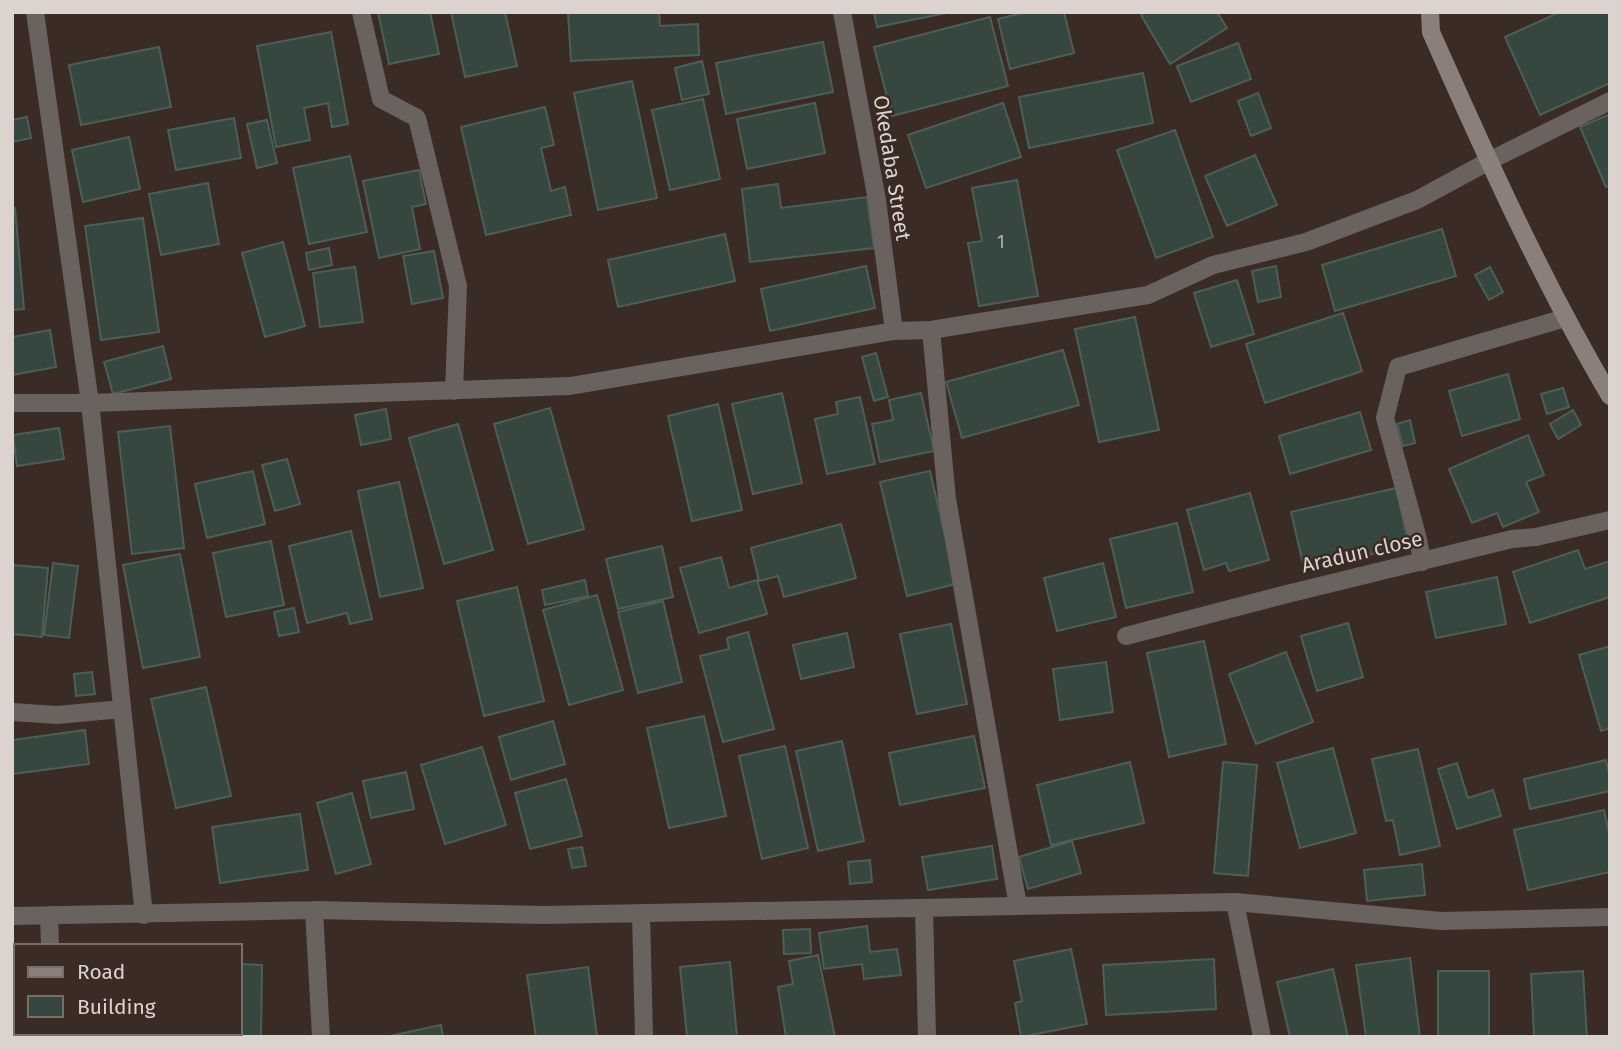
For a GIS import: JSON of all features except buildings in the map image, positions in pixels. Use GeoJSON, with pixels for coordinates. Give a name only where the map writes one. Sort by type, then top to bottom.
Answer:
{"type":"FeatureCollection","features":[{"type":"Feature","properties":{"kind":"street"},"geometry":{"type":"LineString","coordinates":[[35,12],[90,403],[144,915]]}},
{"type":"Feature","properties":{"kind":"street"},"geometry":{"type":"LineString","coordinates":[[361,12],[381,99],[417,118],[458,286],[454,391]]}},
{"type":"Feature","properties":{"kind":"street","name":"Okedaba Street"},"geometry":{"type":"LineString","coordinates":[[842,12],[877,200],[894,331]]}},
{"type":"Feature","properties":{"kind":"street"},"geometry":{"type":"LineString","coordinates":[[1430,12],[1430,32],[1489,161],[1565,318],[1609,392]]}},
{"type":"Feature","properties":{"kind":"street"},"geometry":{"type":"LineString","coordinates":[[12,403],[90,403],[570,386],[894,331],[931,330],[1148,295],[1213,265],[1306,242],[1417,200],[1610,101]]}},
{"type":"Feature","properties":{"kind":"street"},"geometry":{"type":"LineString","coordinates":[[1422,562],[1385,418],[1398,367],[1565,318]]}},
{"type":"Feature","properties":{"kind":"street"},"geometry":{"type":"LineString","coordinates":[[931,330],[947,499],[1018,906]]}},
{"type":"Feature","properties":{"kind":"street","name":"Aradun close"},"geometry":{"type":"LineString","coordinates":[[1126,636],[1512,539],[1536,537],[1610,520]]}},
{"type":"Feature","properties":{"kind":"street"},"geometry":{"type":"LineString","coordinates":[[12,712],[57,715],[122,709]]}},
{"type":"Feature","properties":{"kind":"street"},"geometry":{"type":"LineString","coordinates":[[1235,902],[1262,1037]]}},
{"type":"Feature","properties":{"kind":"street"},"geometry":{"type":"LineString","coordinates":[[12,916],[314,910],[544,915],[1235,902],[1441,920],[1610,917]]}},
{"type":"Feature","properties":{"kind":"street"},"geometry":{"type":"LineString","coordinates":[[924,908],[927,1037]]}},
{"type":"Feature","properties":{"kind":"street"},"geometry":{"type":"LineString","coordinates":[[314,910],[321,1037]]}},
{"type":"Feature","properties":{"kind":"street"},"geometry":{"type":"LineString","coordinates":[[642,913],[644,1037]]}},
{"type":"Feature","properties":{"kind":"street"},"geometry":{"type":"LineString","coordinates":[[49,915],[50,944]]}}]}
